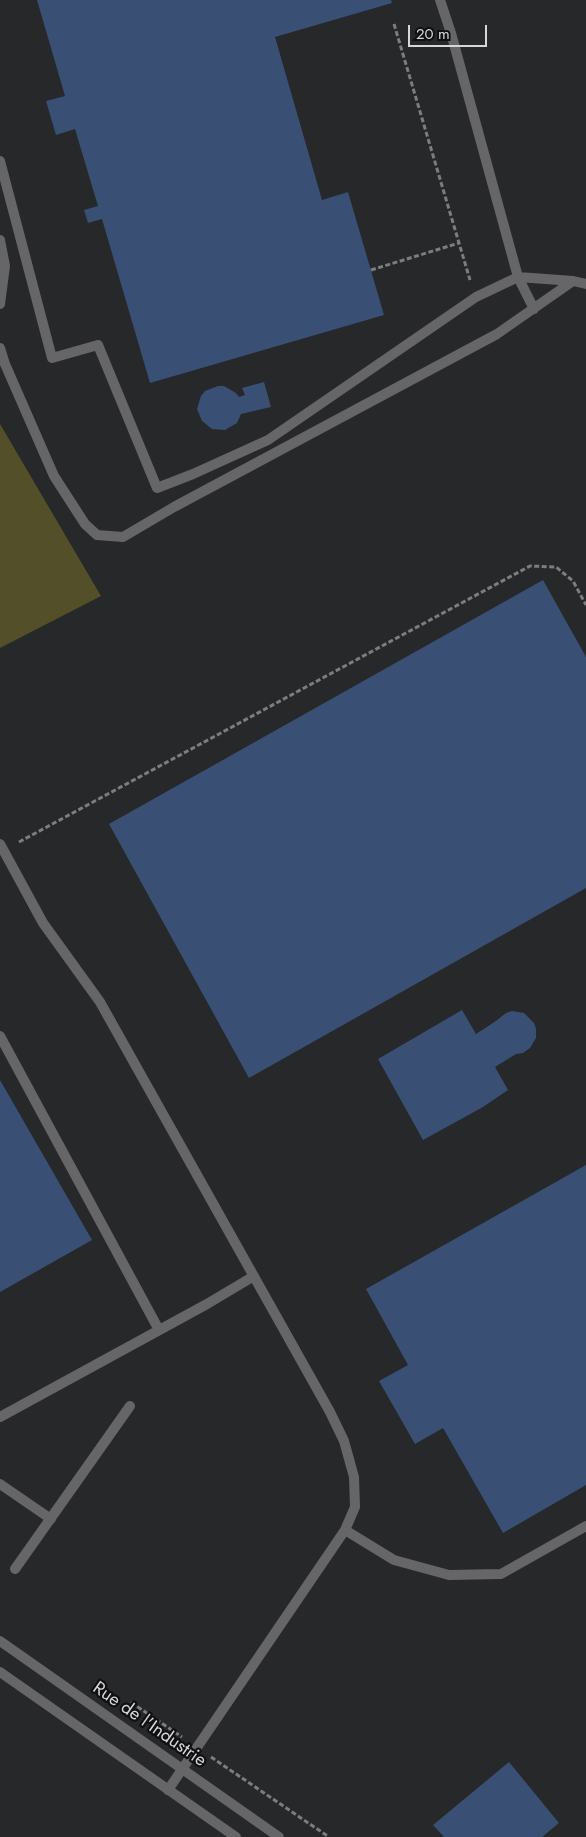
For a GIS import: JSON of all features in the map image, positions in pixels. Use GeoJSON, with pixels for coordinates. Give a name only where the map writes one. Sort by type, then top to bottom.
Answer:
{"type":"FeatureCollection","features":[{"type":"Feature","properties":{"kind":"street"},"geometry":{"type":"LineString","coordinates":[[440,0],[451,33],[518,277],[534,309]]}},
{"type":"Feature","properties":{"kind":"street"},"geometry":{"type":"LineString","coordinates":[[0,161],[52,358],[98,345],[157,488],[268,440],[476,297],[518,277],[573,281],[586,284]]}},
{"type":"Feature","properties":{"kind":"street"},"geometry":{"type":"LineString","coordinates":[[0,240],[6,266],[0,304]]}},
{"type":"Feature","properties":{"kind":"street"},"geometry":{"type":"LineString","coordinates":[[0,348],[5,364],[54,476],[85,524],[97,535],[123,537],[190,498],[497,334],[573,281]]}},
{"type":"Feature","properties":{"kind":"street"},"geometry":{"type":"LineString","coordinates":[[2,847],[43,923],[100,1002],[254,1276],[330,1412],[344,1441],[354,1476],[355,1507],[346,1530],[168,1790]]}},
{"type":"Feature","properties":{"kind":"street"},"geometry":{"type":"LineString","coordinates":[[0,1036],[159,1330]]}},
{"type":"Feature","properties":{"kind":"street"},"geometry":{"type":"LineString","coordinates":[[0,1417],[254,1276]]}},
{"type":"Feature","properties":{"kind":"street"},"geometry":{"type":"LineString","coordinates":[[15,1569],[130,1406]]}},
{"type":"Feature","properties":{"kind":"street"},"geometry":{"type":"LineString","coordinates":[[0,1484],[50,1519]]}},
{"type":"Feature","properties":{"kind":"street"},"geometry":{"type":"LineString","coordinates":[[346,1530],[394,1560],[448,1574],[501,1574],[586,1526]]}},
{"type":"Feature","properties":{"kind":"street","name":"Rue de l'Industrie"},"geometry":{"type":"LineString","coordinates":[[0,1641],[279,1837]]}},
{"type":"Feature","properties":{"kind":"street"},"geometry":{"type":"LineString","coordinates":[[0,1672],[236,1837]]}},
{"type":"Feature","properties":{"kind":"path"},"geometry":{"type":"LineString","coordinates":[[394,24],[476,297]]}},
{"type":"Feature","properties":{"kind":"path"},"geometry":{"type":"LineString","coordinates":[[371,270],[459,243]]}},
{"type":"Feature","properties":{"kind":"path"},"geometry":{"type":"LineString","coordinates":[[2,847],[530,566],[556,567],[573,581],[586,605]]}},
{"type":"Feature","properties":{"kind":"path"},"geometry":{"type":"LineString","coordinates":[[103,1713],[132,1703],[329,1837]]}},
{"type":"Feature","properties":{"kind":"shaded area"},"geometry":{"type":"Polygon","coordinates":[[[0,424],[101,596],[0,648],[0,424]]]}},
{"type":"Feature","properties":{"kind":"building"},"geometry":{"type":"Polygon","coordinates":[[[37,0],[391,0],[392,3],[275,37],[322,200],[348,192],[384,315],[150,383],[102,219],[88,223],[84,210],[98,206],[75,129],[56,135],[46,101],[65,96],[37,0]]]}},
{"type":"Feature","properties":{"kind":"building"},"geometry":{"type":"Polygon","coordinates":[[[264,382],[271,407],[241,414],[237,423],[225,430],[212,429],[202,421],[197,409],[201,396],[205,391],[218,386],[224,386],[239,397],[245,395],[242,388],[264,382]]]}},
{"type":"Feature","properties":{"kind":"building"},"geometry":{"type":"Polygon","coordinates":[[[543,580],[586,657],[586,888],[249,1078],[109,824],[543,580]]]}},
{"type":"Feature","properties":{"kind":"building"},"geometry":{"type":"Polygon","coordinates":[[[462,1010],[476,1034],[506,1013],[512,1011],[524,1013],[534,1023],[536,1038],[530,1048],[523,1053],[516,1054],[495,1067],[508,1090],[483,1107],[423,1140],[378,1059],[462,1010]]]}},
{"type":"Feature","properties":{"kind":"building"},"geometry":{"type":"Polygon","coordinates":[[[0,1080],[92,1240],[0,1292],[0,1080]]]}},
{"type":"Feature","properties":{"kind":"building"},"geometry":{"type":"Polygon","coordinates":[[[586,1165],[586,1485],[503,1533],[443,1428],[415,1444],[379,1381],[408,1365],[366,1289],[586,1165]]]}},
{"type":"Feature","properties":{"kind":"building"},"geometry":{"type":"Polygon","coordinates":[[[509,1762],[559,1823],[542,1837],[444,1837],[433,1825],[509,1762]]]}}]}
